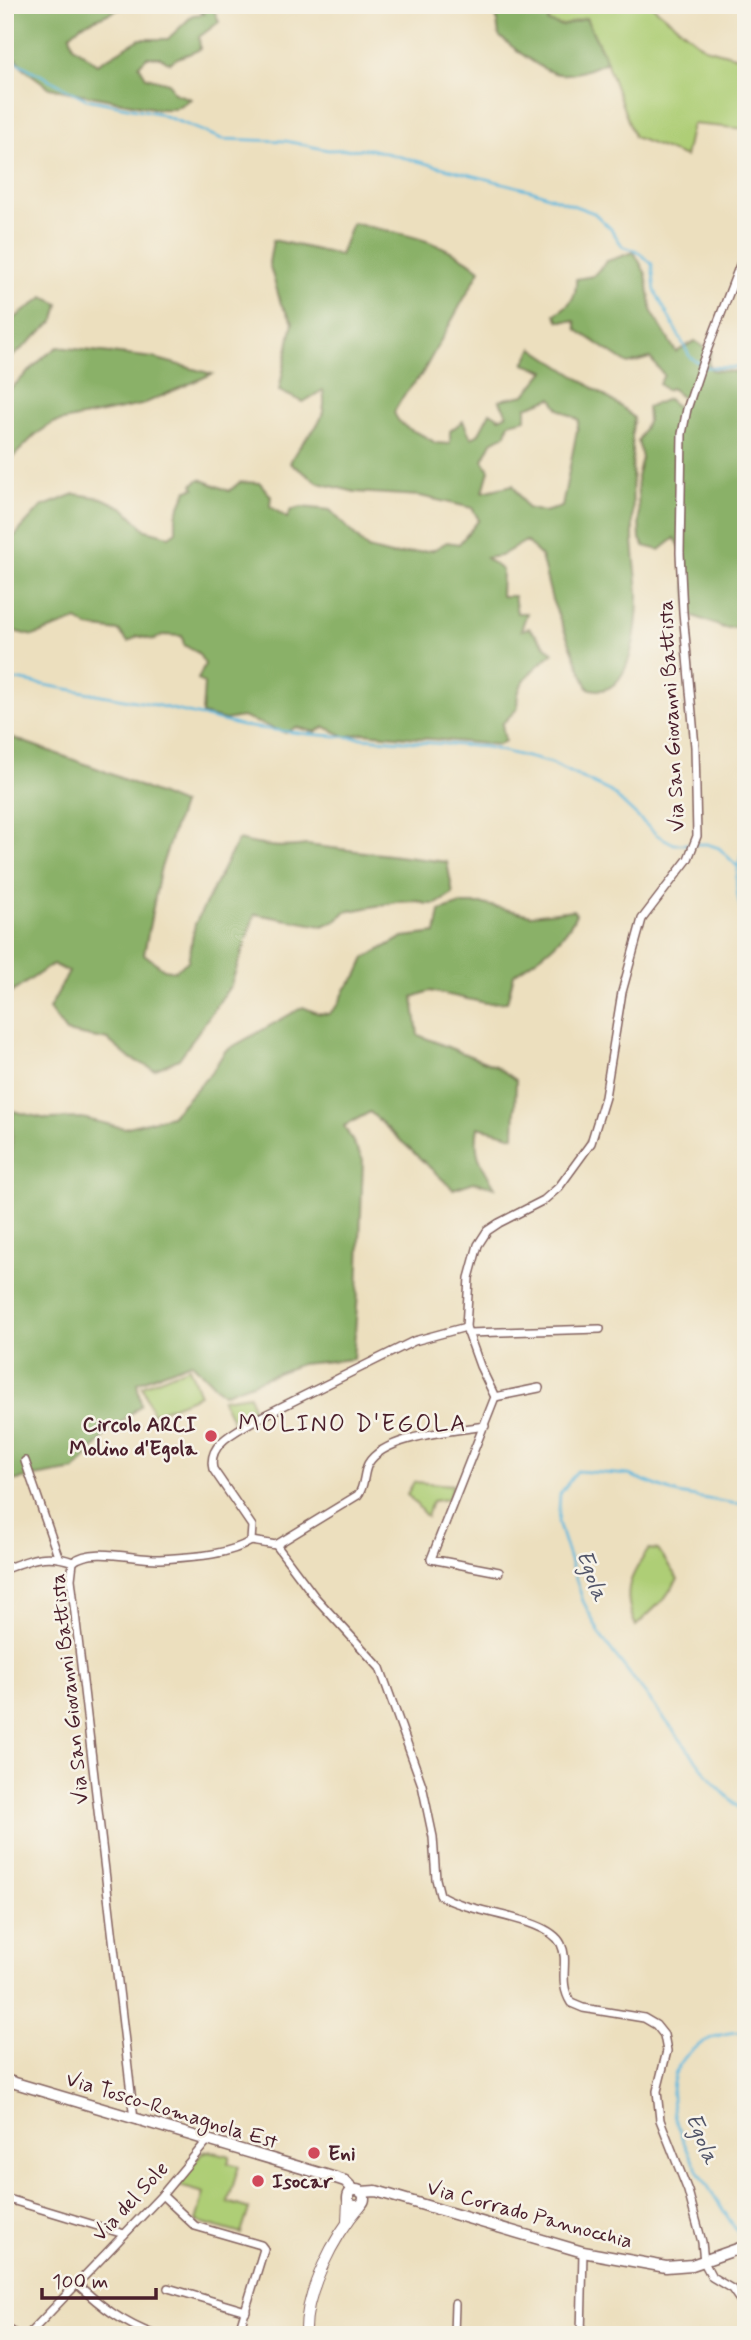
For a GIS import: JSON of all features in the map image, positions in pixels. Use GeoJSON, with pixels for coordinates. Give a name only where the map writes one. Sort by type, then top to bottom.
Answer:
{"type":"FeatureCollection","features":[{"type":"Feature","properties":{"kind":"main road","name":"Via Tosco-Romagnola Est"},"geometry":{"type":"LineString","coordinates":[[5,2080],[345,2181],[356,2198]]}},
{"type":"Feature","properties":{"kind":"main road","name":"Via Corrado Pannocchia"},"geometry":{"type":"LineString","coordinates":[[356,2198],[385,2195],[583,2252],[666,2267],[704,2262],[746,2246]]}},
{"type":"Feature","properties":{"kind":"main road"},"geometry":{"type":"LineString","coordinates":[[306,2335],[309,2296],[347,2222],[356,2198]]}},
{"type":"Feature","properties":{"kind":"street","name":"Via San Giovanni Battista"},"geometry":{"type":"LineString","coordinates":[[467,1330],[470,1278],[478,1245],[487,1231],[544,1200],[559,1187],[591,1143],[606,1097],[622,992],[642,919],[688,859],[696,839],[695,747],[680,553],[680,480],[684,420],[703,361],[746,249]]}},
{"type":"Feature","properties":{"kind":"street"},"geometry":{"type":"LineString","coordinates":[[485,1426],[406,1439],[393,1444],[369,1464],[363,1489],[358,1495],[326,1517],[276,1545],[251,1541],[252,1526],[213,1469],[214,1450],[253,1421],[393,1351],[430,1336],[467,1330],[600,1329]]}},
{"type":"Feature","properties":{"kind":"street"},"geometry":{"type":"LineString","coordinates":[[467,1330],[495,1397],[431,1559],[499,1572]]}},
{"type":"Feature","properties":{"kind":"street"},"geometry":{"type":"LineString","coordinates":[[495,1397],[539,1388]]}},
{"type":"Feature","properties":{"kind":"street"},"geometry":{"type":"LineString","coordinates":[[25,1461],[58,1556]]}},
{"type":"Feature","properties":{"kind":"street","name":"Via San Giovanni Battista"},"geometry":{"type":"LineString","coordinates":[[134,2119],[72,1579],[73,1562],[88,1555],[158,1559],[204,1554],[238,1549],[251,1541]]}},
{"type":"Feature","properties":{"kind":"street"},"geometry":{"type":"LineString","coordinates":[[276,1545],[315,1597],[380,1668],[422,1786],[433,1837],[440,1895],[460,1905],[529,1923],[550,1932],[563,1947],[563,1986],[570,2003],[583,2008],[644,2018],[656,2025],[664,2035],[667,2051],[657,2091],[660,2120],[688,2191],[702,2242],[704,2262],[712,2277],[732,2289],[746,2309]]}},
{"type":"Feature","properties":{"kind":"street"},"geometry":{"type":"LineString","coordinates":[[5,1569],[29,1559],[58,1556],[73,1562]]}},
{"type":"Feature","properties":{"kind":"street","name":"Via del Sole"},"geometry":{"type":"LineString","coordinates":[[28,2335],[162,2195],[207,2141]]}},
{"type":"Feature","properties":{"kind":"street"},"geometry":{"type":"LineString","coordinates":[[162,2195],[195,2227],[261,2245],[264,2249],[239,2331]]}},
{"type":"Feature","properties":{"kind":"street"},"geometry":{"type":"LineString","coordinates":[[5,2198],[124,2234]]}},
{"type":"Feature","properties":{"kind":"street"},"geometry":{"type":"LineString","coordinates":[[581,2335],[583,2252]]}},
{"type":"Feature","properties":{"kind":"street"},"geometry":{"type":"LineString","coordinates":[[76,2283],[127,2324],[155,2335]]}},
{"type":"Feature","properties":{"kind":"street"},"geometry":{"type":"LineString","coordinates":[[168,2288],[246,2311]]}},
{"type":"Feature","properties":{"kind":"street"},"geometry":{"type":"LineString","coordinates":[[454,2335],[455,2304]]}},
{"type":"Feature","properties":{"kind":"street"},"geometry":{"type":"LineString","coordinates":[[5,2327],[17,2335]]}},
{"type":"Feature","properties":{"kind":"green space"},"geometry":{"type":"Polygon","coordinates":[[[5,5],[120,5],[122,8],[81,25],[70,35],[73,46],[97,64],[140,39],[168,39],[193,15],[204,14],[195,5],[212,5],[219,22],[199,37],[200,49],[170,63],[160,57],[147,57],[139,65],[146,77],[169,83],[174,93],[191,99],[174,109],[158,109],[50,88],[23,68],[17,59],[5,56],[5,5]]]}},
{"type":"Feature","properties":{"kind":"green space"},"geometry":{"type":"Polygon","coordinates":[[[495,5],[553,5],[548,22],[562,26],[586,18],[607,62],[571,74],[559,74],[545,69],[499,36],[495,5]]]}},
{"type":"Feature","properties":{"kind":"green space"},"geometry":{"type":"Polygon","coordinates":[[[553,5],[651,5],[705,48],[746,59],[746,129],[692,124],[685,157],[634,137],[604,56],[586,18],[562,26],[548,23],[553,5]]]}},
{"type":"Feature","properties":{"kind":"green space"},"geometry":{"type":"Polygon","coordinates":[[[352,223],[435,244],[466,259],[480,270],[422,374],[394,412],[401,423],[435,443],[450,444],[450,431],[463,421],[471,438],[478,435],[490,412],[500,418],[507,414],[499,400],[525,395],[545,371],[524,364],[533,348],[634,418],[633,540],[638,594],[630,658],[614,684],[603,690],[588,688],[552,600],[541,556],[526,541],[500,556],[486,558],[502,570],[501,596],[514,596],[517,613],[527,613],[521,630],[529,628],[553,653],[522,683],[517,699],[518,708],[502,724],[505,741],[498,745],[363,733],[346,737],[325,727],[315,732],[296,727],[286,733],[242,717],[225,720],[202,714],[204,684],[198,679],[205,664],[198,653],[184,645],[182,636],[163,635],[153,640],[138,636],[128,642],[119,631],[88,627],[77,620],[33,636],[5,629],[5,541],[10,541],[41,507],[75,494],[102,498],[124,508],[146,530],[169,536],[176,531],[176,515],[187,490],[195,488],[193,484],[200,479],[229,491],[240,482],[260,483],[271,496],[270,506],[287,518],[291,510],[302,507],[330,510],[368,549],[391,555],[433,550],[447,542],[459,544],[479,520],[472,508],[420,496],[355,492],[319,483],[290,463],[319,423],[324,403],[323,390],[303,402],[279,391],[293,322],[281,304],[269,263],[273,240],[340,255],[352,223]],[[552,398],[526,407],[526,419],[509,423],[506,434],[492,442],[483,460],[489,470],[483,492],[513,485],[527,508],[544,512],[562,507],[579,420],[559,409],[552,398]]]}},
{"type":"Feature","properties":{"kind":"green space"},"geometry":{"type":"Polygon","coordinates":[[[634,252],[646,274],[652,312],[676,352],[695,341],[711,352],[708,363],[712,370],[746,373],[746,627],[724,628],[691,615],[685,555],[675,538],[660,550],[644,546],[640,539],[637,477],[642,458],[638,441],[648,420],[647,407],[668,399],[681,410],[685,400],[671,388],[666,390],[659,384],[664,375],[650,358],[628,364],[577,330],[575,321],[559,321],[555,314],[572,300],[576,279],[593,276],[607,261],[634,252]]]}},
{"type":"Feature","properties":{"kind":"green space"},"geometry":{"type":"Polygon","coordinates":[[[44,297],[59,304],[55,320],[5,363],[5,325],[44,297]]]}},
{"type":"Feature","properties":{"kind":"green space"},"geometry":{"type":"Polygon","coordinates":[[[58,347],[154,358],[212,374],[141,405],[53,423],[35,435],[5,465],[5,394],[58,347]]]}},
{"type":"Feature","properties":{"kind":"green space"},"geometry":{"type":"Polygon","coordinates":[[[5,735],[99,769],[182,804],[160,871],[144,954],[164,969],[175,971],[188,961],[195,924],[238,840],[272,846],[307,845],[447,862],[453,894],[436,904],[397,902],[345,912],[336,921],[322,926],[255,914],[231,985],[179,1059],[154,1070],[128,1057],[108,1040],[66,1032],[49,1009],[69,972],[53,964],[5,997],[5,735]]]}},
{"type":"Feature","properties":{"kind":"green space"},"geometry":{"type":"Polygon","coordinates":[[[461,904],[483,904],[531,915],[573,910],[576,914],[558,941],[514,974],[507,1002],[486,1003],[430,991],[413,997],[418,1035],[495,1066],[516,1080],[514,1136],[478,1127],[477,1152],[495,1187],[474,1182],[453,1189],[370,1112],[344,1126],[363,1160],[353,1359],[301,1364],[223,1394],[191,1362],[137,1383],[141,1405],[105,1436],[75,1470],[5,1482],[5,1179],[10,1179],[13,1111],[47,1119],[82,1118],[124,1128],[171,1116],[212,1072],[225,1051],[303,1007],[317,1013],[329,1014],[357,976],[365,958],[403,937],[436,933],[440,911],[461,904]]]}},
{"type":"Feature","properties":{"kind":"green space"},"geometry":{"type":"Polygon","coordinates":[[[189,1367],[200,1395],[153,1414],[142,1386],[189,1367]]]}},
{"type":"Feature","properties":{"kind":"green space"},"geometry":{"type":"Polygon","coordinates":[[[250,1395],[252,1407],[249,1419],[235,1426],[222,1399],[250,1395]]]}},
{"type":"Feature","properties":{"kind":"green space"},"geometry":{"type":"Polygon","coordinates":[[[414,1482],[453,1485],[448,1499],[432,1501],[427,1517],[407,1494],[414,1482]]]}},
{"type":"Feature","properties":{"kind":"green space"},"geometry":{"type":"Polygon","coordinates":[[[649,1549],[658,1550],[678,1579],[664,1599],[636,1626],[629,1604],[629,1586],[636,1568],[649,1549]]]}},
{"type":"Feature","properties":{"kind":"green space"},"geometry":{"type":"Polygon","coordinates":[[[204,2152],[230,2156],[228,2163],[239,2166],[228,2202],[249,2209],[241,2234],[196,2221],[204,2193],[176,2185],[204,2152]]]}},
{"type":"Feature","properties":{"kind":"waterway"},"geometry":{"type":"LineString","coordinates":[[5,56],[86,99],[157,113],[222,139],[286,141],[328,150],[370,149],[534,191],[594,213],[611,229],[623,247],[636,250],[652,264],[655,291],[690,357],[705,367],[746,368]]}},
{"type":"Feature","properties":{"kind":"waterway"},"geometry":{"type":"LineString","coordinates":[[5,678],[147,703],[242,726],[307,734],[486,747],[551,763],[611,792],[657,835],[674,844],[707,844],[719,848],[738,867]]}},
{"type":"Feature","properties":{"kind":"waterway","name":"Egola"},"geometry":{"type":"LineString","coordinates":[[746,835],[737,880],[738,900],[746,925]]}},
{"type":"Feature","properties":{"kind":"waterway","name":"Egola"},"geometry":{"type":"LineString","coordinates":[[746,1502],[737,1504],[678,1494],[629,1475],[577,1471],[560,1494],[558,1523],[583,1601],[602,1638],[714,1783],[746,1815]]}},
{"type":"Feature","properties":{"kind":"waterway","name":"Egola"},"geometry":{"type":"LineString","coordinates":[[744,2244],[687,2149],[676,2122],[672,2096],[676,2072],[691,2051],[717,2036],[746,2032]]}},
{"type":"Feature","properties":{"kind":"place","name":"Circolo ARCI Molino d'Egola"},"geometry":{"type":"Point","coordinates":[211,1436]}},
{"type":"Feature","properties":{"kind":"place","name":"Eni"},"geometry":{"type":"Point","coordinates":[314,2153]}},
{"type":"Feature","properties":{"kind":"place","name":"Isocar"},"geometry":{"type":"Point","coordinates":[258,2181]}},
{"type":"Feature","properties":{"kind":"district","name":"MOLINO D'EGOLA"},"geometry":{"type":"Point","coordinates":[353,1423]}}]}
